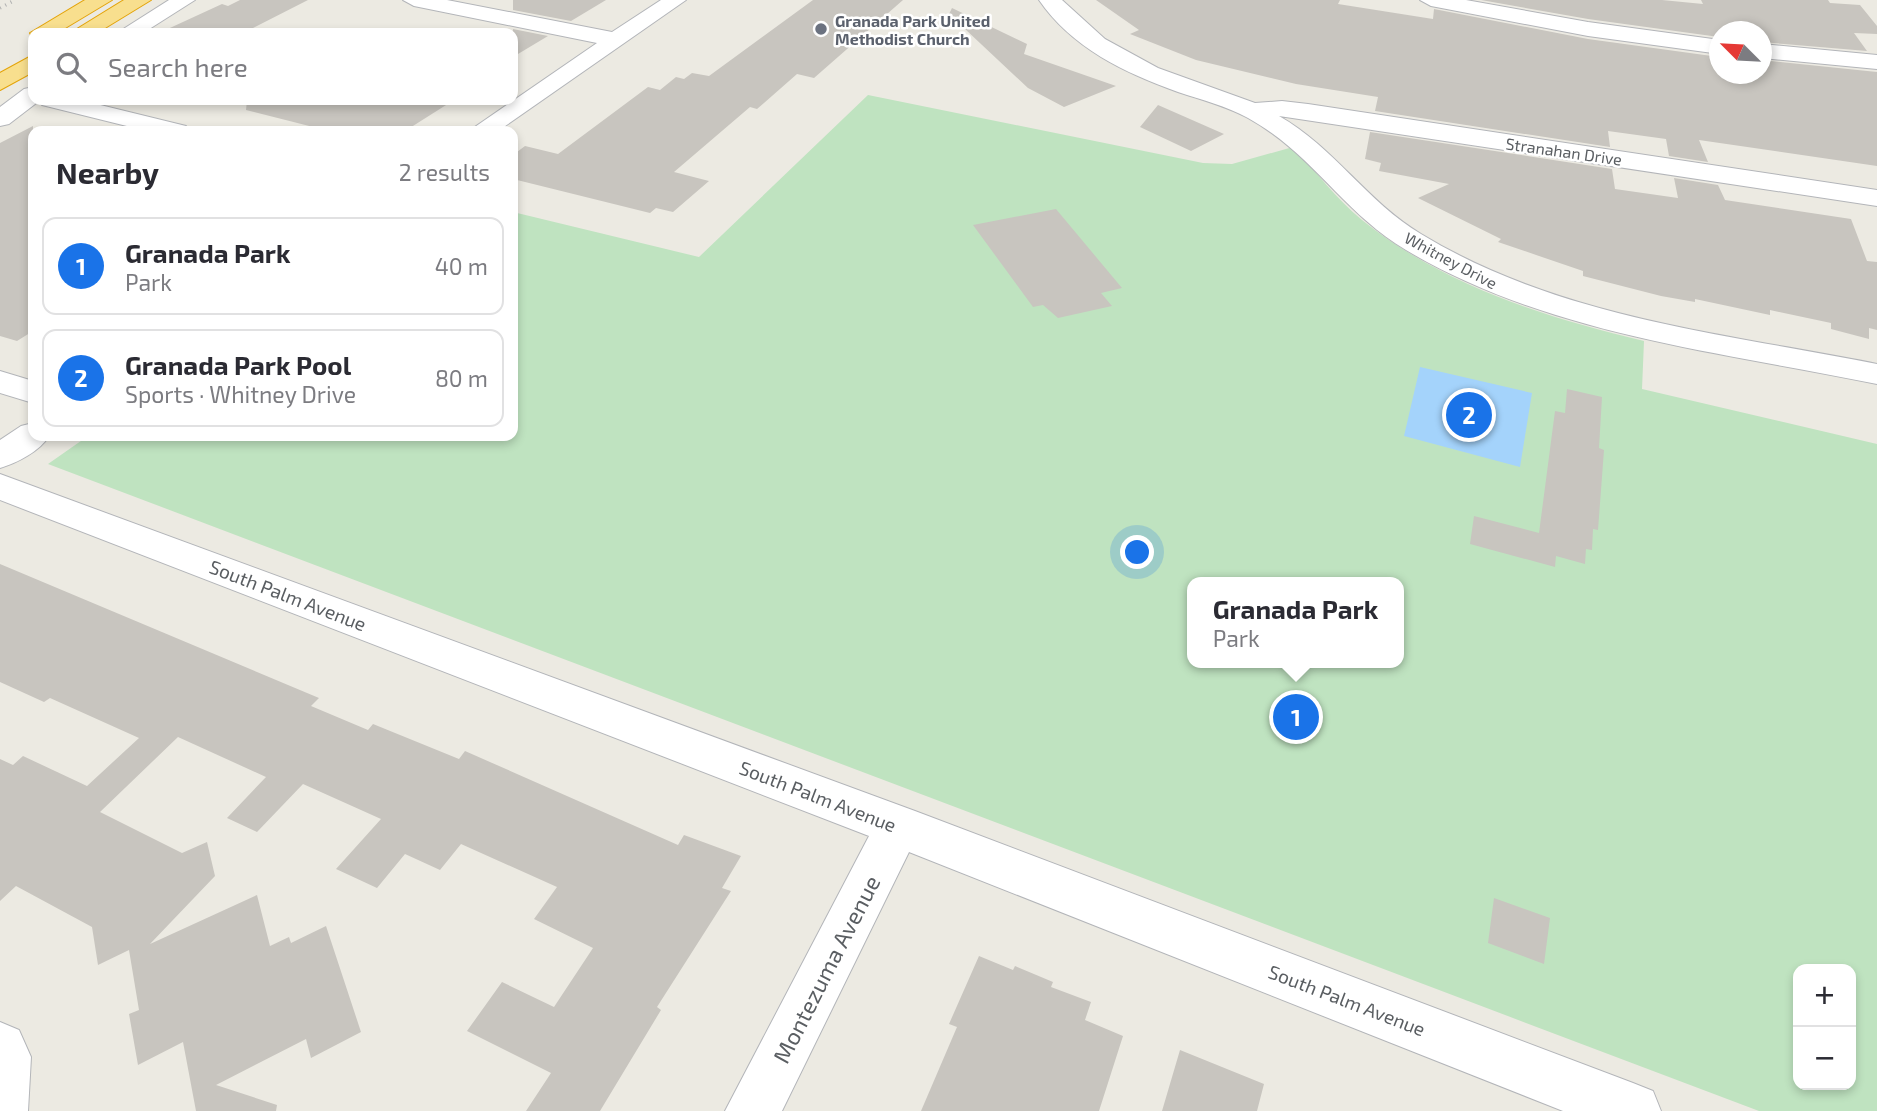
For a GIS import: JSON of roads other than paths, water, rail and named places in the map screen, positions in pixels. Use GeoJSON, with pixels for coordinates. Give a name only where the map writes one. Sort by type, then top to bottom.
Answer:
{"type":"FeatureCollection","features":[{"type":"Feature","properties":{"kind":"highway"},"geometry":{"type":"LineString","coordinates":[[50,28],[101,0]]}},
{"type":"Feature","properties":{"kind":"highway"},"geometry":{"type":"LineString","coordinates":[[90,28],[140,0]]}},
{"type":"Feature","properties":{"kind":"highway"},"geometry":{"type":"LineString","coordinates":[[0,57],[28,41]]}},
{"type":"Feature","properties":{"kind":"highway"},"geometry":{"type":"LineString","coordinates":[[0,83],[28,65]]}},
{"type":"Feature","properties":{"kind":"street"},"geometry":{"type":"LineString","coordinates":[[136,28],[184,0]]}},
{"type":"Feature","properties":{"kind":"street"},"geometry":{"type":"LineString","coordinates":[[414,0],[617,40]]}},
{"type":"Feature","properties":{"kind":"street"},"geometry":{"type":"LineString","coordinates":[[489,126],[674,0]]}},
{"type":"Feature","properties":{"kind":"street","name":"Whitney Drive"},"geometry":{"type":"LineString","coordinates":[[1050,0],[1093,44],[1120,60],[1251,110],[1303,142],[1353,196],[1421,247],[1520,294],[1577,314],[1642,331],[1877,374]]}},
{"type":"Feature","properties":{"kind":"street"},"geometry":{"type":"LineString","coordinates":[[1431,0],[1588,29],[1709,46]]}},
{"type":"Feature","properties":{"kind":"street"},"geometry":{"type":"LineString","coordinates":[[1772,52],[1877,62]]}},
{"type":"Feature","properties":{"kind":"street"},"geometry":{"type":"LineString","coordinates":[[0,119],[28,102]]}},
{"type":"Feature","properties":{"kind":"street"},"geometry":{"type":"LineString","coordinates":[[73,105],[157,126]]}},
{"type":"Feature","properties":{"kind":"street","name":"Stranahan Drive"},"geometry":{"type":"LineString","coordinates":[[1251,110],[1282,108],[1308,111],[1877,198]]}},
{"type":"Feature","properties":{"kind":"street"},"geometry":{"type":"LineString","coordinates":[[0,381],[28,391]]}},
{"type":"Feature","properties":{"kind":"street"},"geometry":{"type":"LineString","coordinates":[[0,456],[28,437]]}},
{"type":"Feature","properties":{"kind":"street","name":"South Palm Avenue"},"geometry":{"type":"LineString","coordinates":[[0,486],[898,826],[1633,1111]]}},
{"type":"Feature","properties":{"kind":"street","name":"Montezuma Avenue"},"geometry":{"type":"LineString","coordinates":[[753,1111],[898,826]]}},
{"type":"Feature","properties":{"kind":"street"},"geometry":{"type":"LineString","coordinates":[[0,1049],[4,1057],[0,1111]]}},
{"type":"Feature","properties":{"kind":"water"},"geometry":{"type":"Polygon","coordinates":[[[1420,367],[1532,393],[1520,467],[1404,436],[1420,367]]]}},
{"type":"Feature","properties":{"kind":"railway"},"geometry":{"type":"LineString","coordinates":[[0,8],[15,0]]}},
{"type":"Feature","properties":{"kind":"place","name":"Granada Park United Methodist Church"},"geometry":{"type":"Point","coordinates":[821,29]}},
{"type":"Feature","properties":{"kind":"place","name":"Granada Park Pool"},"geometry":{"type":"Point","coordinates":[1469,415]}},
{"type":"Feature","properties":{"kind":"place","name":"Granada Park"},"geometry":{"type":"Point","coordinates":[1296,717]}}]}
